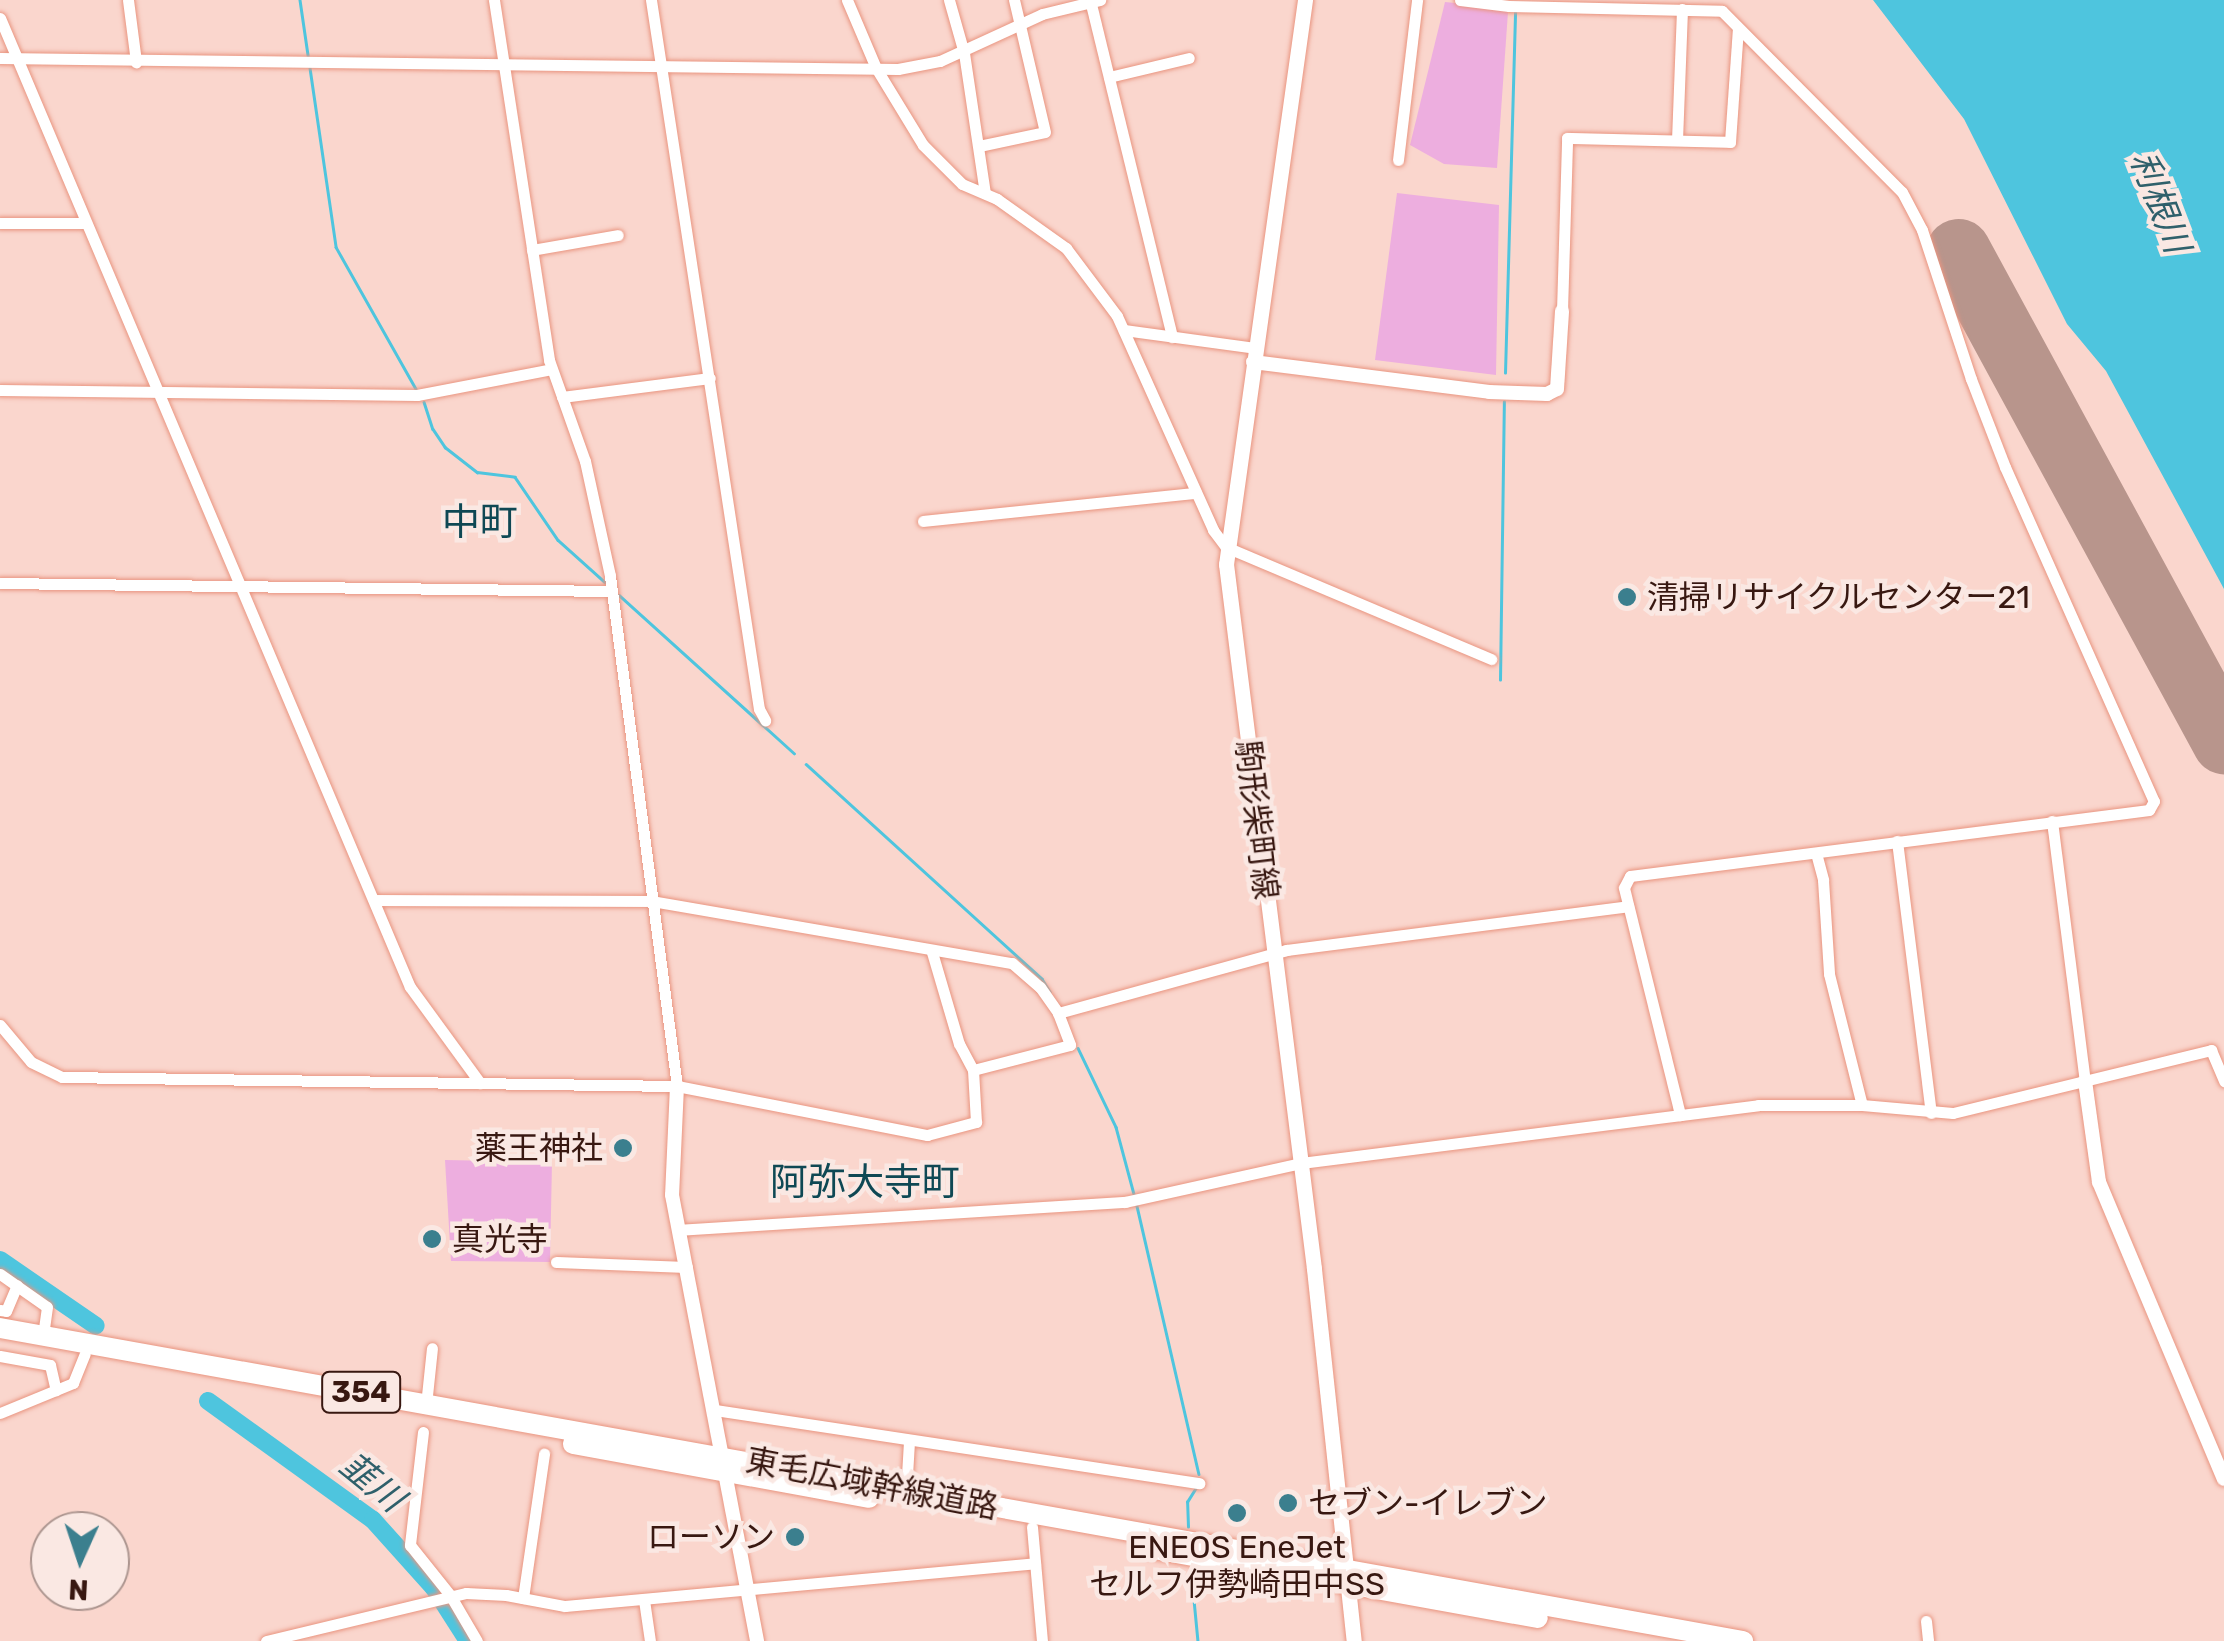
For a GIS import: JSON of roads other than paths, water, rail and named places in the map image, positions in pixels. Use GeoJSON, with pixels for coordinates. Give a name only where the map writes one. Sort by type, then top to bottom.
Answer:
{"type":"FeatureCollection","features":[{"type":"Feature","properties":{"kind":"highway","name":"東毛広域幹線道路"},"geometry":{"type":"LineString","coordinates":[[0,1328],[426,1405],[1032,1526],[1743,1641]]}},
{"type":"Feature","properties":{"kind":"highway","name":"東毛広域幹線道路"},"geometry":{"type":"LineString","coordinates":[[0,1339],[725,1465],[906,1492],[1674,1641]]}},
{"type":"Feature","properties":{"kind":"main road","name":"駒形柴町線"},"geometry":{"type":"LineString","coordinates":[[1305,0],[1226,547],[1354,1641]]}},
{"type":"Feature","properties":{"kind":"street"},"geometry":{"type":"LineString","coordinates":[[128,0],[136,62]]}},
{"type":"Feature","properties":{"kind":"street"},"geometry":{"type":"LineString","coordinates":[[494,0],[552,369],[596,502],[612,591],[677,1086],[671,1172],[678,1230],[716,1410],[757,1641]]}},
{"type":"Feature","properties":{"kind":"street"},"geometry":{"type":"LineString","coordinates":[[651,0],[759,709],[765,720]]}},
{"type":"Feature","properties":{"kind":"street"},"geometry":{"type":"LineString","coordinates":[[847,0],[876,68],[923,145],[952,176],[985,193],[1066,248],[1124,330],[1196,494],[1226,547],[1491,658]]}},
{"type":"Feature","properties":{"kind":"street"},"geometry":{"type":"LineString","coordinates":[[949,0],[964,53],[985,193]]}},
{"type":"Feature","properties":{"kind":"street"},"geometry":{"type":"LineString","coordinates":[[979,146],[1045,132],[1014,0]]}},
{"type":"Feature","properties":{"kind":"street"},"geometry":{"type":"LineString","coordinates":[[0,58],[876,68],[912,66],[964,53],[1063,4],[1100,0]]}},
{"type":"Feature","properties":{"kind":"street"},"geometry":{"type":"LineString","coordinates":[[1398,160],[1417,0]]}},
{"type":"Feature","properties":{"kind":"street"},"geometry":{"type":"LineString","coordinates":[[1460,0],[1509,6],[1722,10],[1902,192],[1922,230],[1971,379],[2006,466],[2154,801],[2148,810],[1630,876],[1624,888],[1680,1115]]}},
{"type":"Feature","properties":{"kind":"street"},"geometry":{"type":"LineString","coordinates":[[1091,1],[1172,337]]}},
{"type":"Feature","properties":{"kind":"street"},"geometry":{"type":"LineString","coordinates":[[1677,140],[1682,8]]}},
{"type":"Feature","properties":{"kind":"street"},"geometry":{"type":"LineString","coordinates":[[0,18],[414,993],[480,1083]]}},
{"type":"Feature","properties":{"kind":"street"},"geometry":{"type":"LineString","coordinates":[[1124,330],[1489,392],[1547,394],[1557,390],[1568,138],[1730,142],[1738,30]]}},
{"type":"Feature","properties":{"kind":"street"},"geometry":{"type":"LineString","coordinates":[[1109,78],[1189,58]]}},
{"type":"Feature","properties":{"kind":"street"},"geometry":{"type":"LineString","coordinates":[[0,223],[86,223]]}},
{"type":"Feature","properties":{"kind":"street"},"geometry":{"type":"LineString","coordinates":[[532,250],[618,235]]}},
{"type":"Feature","properties":{"kind":"street"},"geometry":{"type":"LineString","coordinates":[[0,390],[417,395],[552,369]]}},
{"type":"Feature","properties":{"kind":"street"},"geometry":{"type":"LineString","coordinates":[[562,396],[710,378]]}},
{"type":"Feature","properties":{"kind":"street"},"geometry":{"type":"LineString","coordinates":[[923,522],[1196,494]]}},
{"type":"Feature","properties":{"kind":"street"},"geometry":{"type":"LineString","coordinates":[[0,583],[612,591]]}},
{"type":"Feature","properties":{"kind":"street"},"geometry":{"type":"LineString","coordinates":[[2052,822],[2099,1182],[2224,1479]]}},
{"type":"Feature","properties":{"kind":"street"},"geometry":{"type":"LineString","coordinates":[[1897,842],[1930,1113]]}},
{"type":"Feature","properties":{"kind":"street"},"geometry":{"type":"LineString","coordinates":[[1816,853],[1822,880],[1829,974],[1862,1105]]}},
{"type":"Feature","properties":{"kind":"street"},"geometry":{"type":"LineString","coordinates":[[374,900],[652,901],[1012,963],[1040,987],[1058,1012],[1070,1045],[973,1070]]}},
{"type":"Feature","properties":{"kind":"street"},"geometry":{"type":"LineString","coordinates":[[1058,1012],[1274,953],[1628,906]]}},
{"type":"Feature","properties":{"kind":"street"},"geometry":{"type":"LineString","coordinates":[[0,1025],[31,1062],[62,1077],[677,1086],[927,1135],[976,1122],[973,1070],[958,1044],[932,952]]}},
{"type":"Feature","properties":{"kind":"street"},"geometry":{"type":"LineString","coordinates":[[678,1230],[1124,1202],[1301,1163],[1758,1105],[1862,1105],[1954,1114],[2211,1050],[2224,1081]]}},
{"type":"Feature","properties":{"kind":"street"},"geometry":{"type":"LineString","coordinates":[[556,1262],[687,1267]]}},
{"type":"Feature","properties":{"kind":"street"},"geometry":{"type":"LineString","coordinates":[[0,1274],[47,1307],[44,1336]]}},
{"type":"Feature","properties":{"kind":"street"},"geometry":{"type":"LineString","coordinates":[[0,1310],[6,1311],[17,1286]]}},
{"type":"Feature","properties":{"kind":"street"},"geometry":{"type":"LineString","coordinates":[[426,1405],[432,1348]]}},
{"type":"Feature","properties":{"kind":"street"},"geometry":{"type":"LineString","coordinates":[[0,1413],[76,1380],[84,1354]]}},
{"type":"Feature","properties":{"kind":"street"},"geometry":{"type":"LineString","coordinates":[[0,1356],[50,1365],[56,1390]]}},
{"type":"Feature","properties":{"kind":"street"},"geometry":{"type":"LineString","coordinates":[[716,1410],[1200,1484]]}},
{"type":"Feature","properties":{"kind":"street"},"geometry":{"type":"LineString","coordinates":[[423,1432],[409,1540],[477,1641]]}},
{"type":"Feature","properties":{"kind":"street"},"geometry":{"type":"LineString","coordinates":[[906,1492],[910,1442]]}},
{"type":"Feature","properties":{"kind":"street"},"geometry":{"type":"LineString","coordinates":[[523,1598],[544,1454]]}},
{"type":"Feature","properties":{"kind":"street"},"geometry":{"type":"LineString","coordinates":[[1032,1526],[1042,1641]]}},
{"type":"Feature","properties":{"kind":"street"},"geometry":{"type":"LineString","coordinates":[[266,1641],[478,1592],[564,1606],[1035,1563]]}},
{"type":"Feature","properties":{"kind":"street"},"geometry":{"type":"LineString","coordinates":[[644,1600],[650,1641]]}},
{"type":"Feature","properties":{"kind":"street"},"geometry":{"type":"LineString","coordinates":[[1926,1621],[1928,1641]]}},
{"type":"Feature","properties":{"kind":"water","name":"利根川"},"geometry":{"type":"Polygon","coordinates":[[[1873,0],[2224,0],[2224,589],[2106,371],[2067,324],[1964,119],[1873,0]]]}},
{"type":"Feature","properties":{"kind":"waterway"},"geometry":{"type":"LineString","coordinates":[[300,0],[308,55]]}},
{"type":"Feature","properties":{"kind":"waterway"},"geometry":{"type":"LineString","coordinates":[[1505,373],[1515,10]]}},
{"type":"Feature","properties":{"kind":"waterway"},"geometry":{"type":"LineString","coordinates":[[310,68],[336,247],[416,389]]}},
{"type":"Feature","properties":{"kind":"waterway"},"geometry":{"type":"LineString","coordinates":[[424,402],[433,429],[445,447],[477,472],[515,477],[558,540],[605,582]]}},
{"type":"Feature","properties":{"kind":"waterway"},"geometry":{"type":"LineString","coordinates":[[1500,680],[1504,402]]}},
{"type":"Feature","properties":{"kind":"waterway"},"geometry":{"type":"LineString","coordinates":[[619,595],[794,753]]}},
{"type":"Feature","properties":{"kind":"waterway"},"geometry":{"type":"LineString","coordinates":[[806,764],[1042,979],[1050,992]]}},
{"type":"Feature","properties":{"kind":"waterway"},"geometry":{"type":"LineString","coordinates":[[1078,1048],[1116,1127],[1134,1194]]}},
{"type":"Feature","properties":{"kind":"waterway"},"geometry":{"type":"LineString","coordinates":[[1137,1206],[1199,1474]]}},
{"type":"Feature","properties":{"kind":"waterway","name":"韮川"},"geometry":{"type":"LineString","coordinates":[[0,1260],[96,1326]]}},
{"type":"Feature","properties":{"kind":"waterway","name":"韮川"},"geometry":{"type":"LineString","coordinates":[[208,1401],[373,1520],[434,1588],[468,1641]]}},
{"type":"Feature","properties":{"kind":"waterway"},"geometry":{"type":"LineString","coordinates":[[1188,1527],[1187,1502],[1195,1489]]}},
{"type":"Feature","properties":{"kind":"waterway"},"geometry":{"type":"LineString","coordinates":[[1192,1579],[1198,1641]]}},
{"type":"Feature","properties":{"kind":"place","name":"清掃リサイクルセンター21"},"geometry":{"type":"Point","coordinates":[1627,597]}},
{"type":"Feature","properties":{"kind":"place","name":"薬王神社"},"geometry":{"type":"Point","coordinates":[623,1148]}},
{"type":"Feature","properties":{"kind":"place","name":"真光寺"},"geometry":{"type":"Point","coordinates":[432,1239]}},
{"type":"Feature","properties":{"kind":"place","name":"セブン-イレブン"},"geometry":{"type":"Point","coordinates":[1288,1503]}},
{"type":"Feature","properties":{"kind":"place","name":"ENEOS EneJet セルフ伊勢崎田中SS"},"geometry":{"type":"Point","coordinates":[1237,1513]}},
{"type":"Feature","properties":{"kind":"place","name":"ローソン"},"geometry":{"type":"Point","coordinates":[795,1537]}},
{"type":"Feature","properties":{"kind":"district","name":"中町"},"geometry":{"type":"Point","coordinates":[480,523]}},
{"type":"Feature","properties":{"kind":"district","name":"阿弥大寺町"},"geometry":{"type":"Point","coordinates":[865,1183]}}]}
